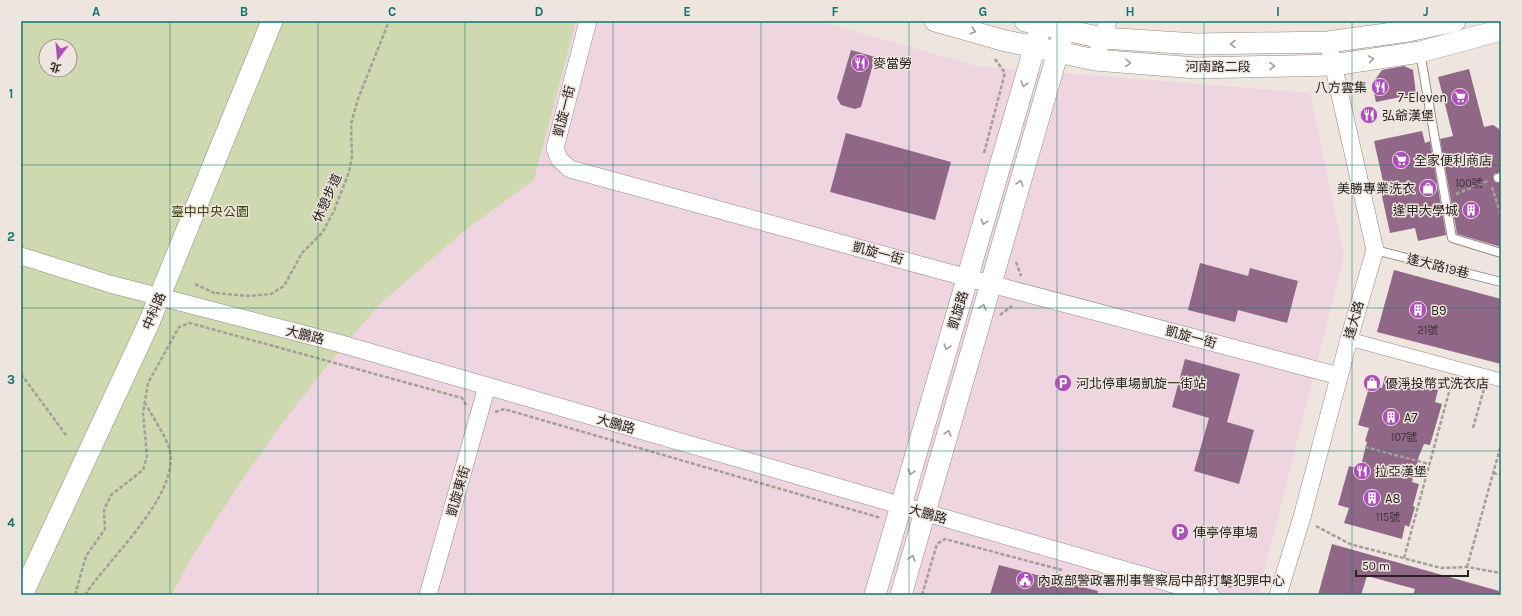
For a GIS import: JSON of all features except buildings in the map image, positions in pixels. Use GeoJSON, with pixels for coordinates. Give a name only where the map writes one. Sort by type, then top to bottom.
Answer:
{"type":"FeatureCollection","features":[{"type":"Feature","properties":{"kind":"street","name":"中科路"},"geometry":{"type":"LineString","coordinates":[[22,595],[160,297],[272,21]]}},
{"type":"Feature","properties":{"kind":"street","name":"凱旋一街"},"geometry":{"type":"LineString","coordinates":[[588,21],[555,148],[559,159],[570,169],[990,284],[1339,376]]}},
{"type":"Feature","properties":{"kind":"street","name":"河南路二段"},"geometry":{"type":"LineString","coordinates":[[935,21],[1034,47],[1095,60],[1196,68],[1332,65],[1420,52],[1501,30]]}},
{"type":"Feature","properties":{"kind":"street","name":"河南路二段"},"geometry":{"type":"LineString","coordinates":[[1033,23],[1064,31],[1105,30],[1196,44],[1328,42],[1408,31],[1455,21]]}},
{"type":"Feature","properties":{"kind":"street","name":"凱旋路"},"geometry":{"type":"LineString","coordinates":[[875,595],[1034,47],[1033,23]]}},
{"type":"Feature","properties":{"kind":"street"},"geometry":{"type":"LineString","coordinates":[[1095,60],[1105,30]]}},
{"type":"Feature","properties":{"kind":"street","name":"凱旋路"},"geometry":{"type":"LineString","coordinates":[[901,595],[1064,31]]}},
{"type":"Feature","properties":{"kind":"street","name":"逢大路"},"geometry":{"type":"LineString","coordinates":[[1278,595],[1302,517],[1348,339],[1375,250],[1328,42]]}},
{"type":"Feature","properties":{"kind":"street","name":"大鵬路"},"geometry":{"type":"LineString","coordinates":[[21,256],[110,284],[338,343],[925,513],[1214,589]]}},
{"type":"Feature","properties":{"kind":"street"},"geometry":{"type":"LineString","coordinates":[[1348,339],[1501,380]]}},
{"type":"Feature","properties":{"kind":"street","name":"凱旋東街"},"geometry":{"type":"LineString","coordinates":[[428,595],[487,386]]}},
{"type":"Feature","properties":{"kind":"lane"},"geometry":{"type":"LineString","coordinates":[[1420,52],[1452,238],[1501,253]]}},
{"type":"Feature","properties":{"kind":"lane","name":"逢大路19巷"},"geometry":{"type":"LineString","coordinates":[[1375,250],[1501,282]]}},
{"type":"Feature","properties":{"kind":"path","name":"休憩步道"},"geometry":{"type":"LineString","coordinates":[[202,293],[248,296],[271,294],[284,286],[302,253],[322,233],[334,211],[349,172],[352,158],[351,124],[358,99],[389,21]]}},
{"type":"Feature","properties":{"kind":"path"},"geometry":{"type":"LineString","coordinates":[[983,156],[1005,73],[995,59]]}},
{"type":"Feature","properties":{"kind":"path"},"geometry":{"type":"LineString","coordinates":[[1451,196],[1500,177]]}},
{"type":"Feature","properties":{"kind":"path"},"geometry":{"type":"LineString","coordinates":[[1490,181],[1501,216]]}},
{"type":"Feature","properties":{"kind":"path"},"geometry":{"type":"LineString","coordinates":[[1018,256],[1016,263],[1022,277]]}},
{"type":"Feature","properties":{"kind":"path"},"geometry":{"type":"LineString","coordinates":[[195,284],[215,293],[238,300]]}},
{"type":"Feature","properties":{"kind":"path"},"geometry":{"type":"LineString","coordinates":[[998,321],[1000,315],[1012,306]]}},
{"type":"Feature","properties":{"kind":"path"},"geometry":{"type":"LineString","coordinates":[[75,595],[86,556],[105,529],[104,510],[111,495],[143,470],[147,456],[143,413],[148,383],[179,326],[190,323],[462,398],[468,407]]}},
{"type":"Feature","properties":{"kind":"path"},"geometry":{"type":"LineString","coordinates":[[1404,558],[1456,368]]}},
{"type":"Feature","properties":{"kind":"path"},"geometry":{"type":"LineString","coordinates":[[21,374],[66,435]]}},
{"type":"Feature","properties":{"kind":"path"},"geometry":{"type":"LineString","coordinates":[[1473,428],[1488,376]]}},
{"type":"Feature","properties":{"kind":"path"},"geometry":{"type":"LineString","coordinates":[[85,595],[94,580],[149,514],[162,492],[170,470],[170,451],[145,403]]}},
{"type":"Feature","properties":{"kind":"path"},"geometry":{"type":"LineString","coordinates":[[493,412],[504,409],[883,519],[883,524]]}},
{"type":"Feature","properties":{"kind":"path"},"geometry":{"type":"LineString","coordinates":[[1467,567],[1501,445]]}},
{"type":"Feature","properties":{"kind":"path"},"geometry":{"type":"LineString","coordinates":[[1365,447],[1429,464]]}},
{"type":"Feature","properties":{"kind":"path"},"geometry":{"type":"LineString","coordinates":[[1493,473],[1501,475]]}},
{"type":"Feature","properties":{"kind":"path"},"geometry":{"type":"LineString","coordinates":[[1302,517],[1328,534],[1350,544],[1441,568],[1467,567],[1501,573]]}},
{"type":"Feature","properties":{"kind":"path"},"geometry":{"type":"LineString","coordinates":[[922,595],[937,544],[945,539],[1065,571]]}},
{"type":"Feature","properties":{"kind":"path"},"geometry":{"type":"LineString","coordinates":[[1214,589],[1232,587]]}},
{"type":"Feature","properties":{"kind":"shaded area"},"geometry":{"type":"Polygon","coordinates":[[[21,21],[818,21],[977,66],[1310,93],[1344,256],[1258,595],[21,595],[21,21]]]}},
{"type":"Feature","properties":{"kind":"green space","name":"臺中中央公園"},"geometry":{"type":"Polygon","coordinates":[[[21,21],[576,21],[534,180],[463,232],[380,304],[325,368],[281,425],[240,483],[191,558],[172,595],[21,595],[21,21]]]}},
{"type":"Feature","properties":{"kind":"place","name":"麥當勞"},"geometry":{"type":"Point","coordinates":[860,63]}},
{"type":"Feature","properties":{"kind":"place","name":"八方雲集"},"geometry":{"type":"Point","coordinates":[1380,87]}},
{"type":"Feature","properties":{"kind":"place","name":"7-Eleven"},"geometry":{"type":"Point","coordinates":[1460,97]}},
{"type":"Feature","properties":{"kind":"place","name":"弘爺漢堡"},"geometry":{"type":"Point","coordinates":[1369,115]}},
{"type":"Feature","properties":{"kind":"place","name":"全家便利商店"},"geometry":{"type":"Point","coordinates":[1401,160]}},
{"type":"Feature","properties":{"kind":"place","name":"美勝專業洗衣"},"geometry":{"type":"Point","coordinates":[1428,188]}},
{"type":"Feature","properties":{"kind":"place","name":"逢甲大學城"},"geometry":{"type":"Point","coordinates":[1471,210]}},
{"type":"Feature","properties":{"kind":"place","name":"B9"},"geometry":{"type":"Point","coordinates":[1418,310]}},
{"type":"Feature","properties":{"kind":"place","name":"河北停車場凱旋一街站"},"geometry":{"type":"Point","coordinates":[1063,383]}},
{"type":"Feature","properties":{"kind":"place","name":"優淨投幣式洗衣店"},"geometry":{"type":"Point","coordinates":[1372,383]}},
{"type":"Feature","properties":{"kind":"place","name":"A7"},"geometry":{"type":"Point","coordinates":[1391,417]}},
{"type":"Feature","properties":{"kind":"place","name":"拉亞漢堡"},"geometry":{"type":"Point","coordinates":[1362,471]}},
{"type":"Feature","properties":{"kind":"place","name":"A8"},"geometry":{"type":"Point","coordinates":[1372,498]}},
{"type":"Feature","properties":{"kind":"place","name":"俥亭停車場"},"geometry":{"type":"Point","coordinates":[1180,532]}},
{"type":"Feature","properties":{"kind":"place","name":"內政部警政署刑事警察局中部打擊犯罪中心"},"geometry":{"type":"Point","coordinates":[1025,580]}}]}
